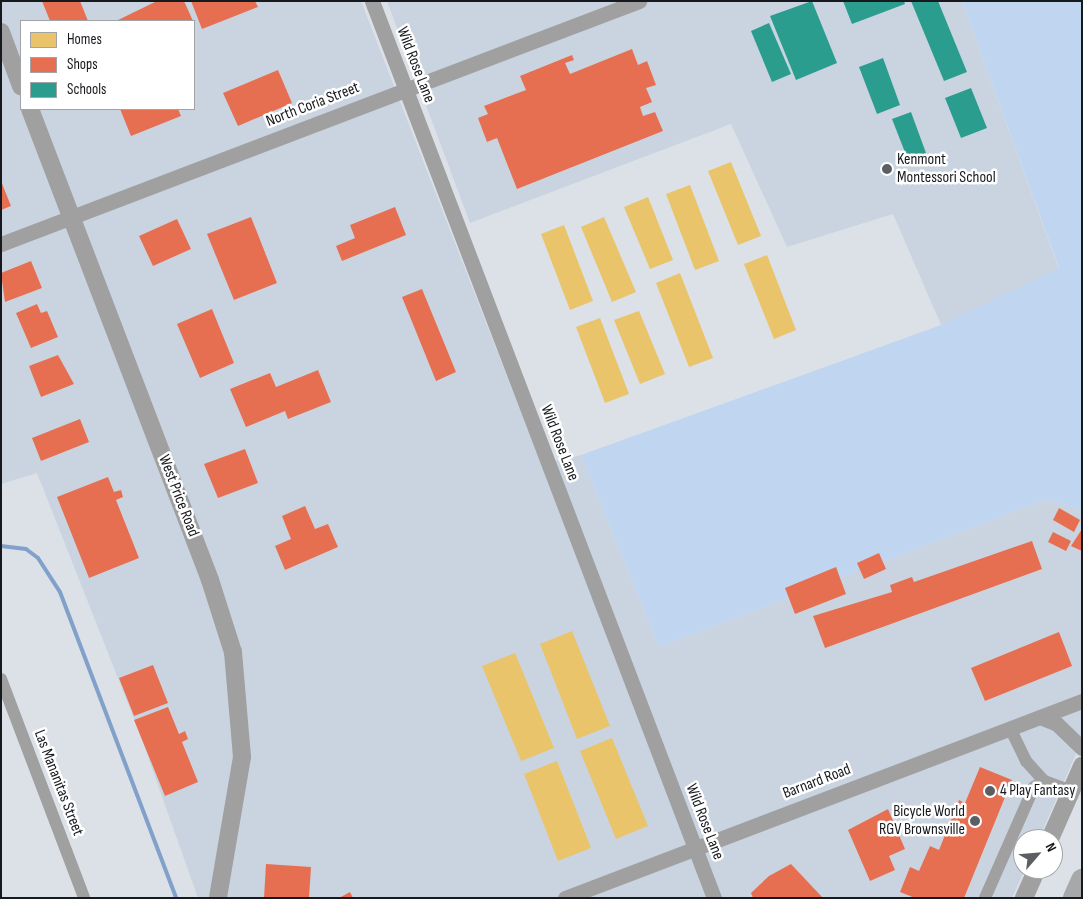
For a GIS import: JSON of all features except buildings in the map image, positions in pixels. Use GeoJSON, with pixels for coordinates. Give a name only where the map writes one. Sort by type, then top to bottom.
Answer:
{"type":"FeatureCollection","features":[{"type":"Feature","properties":{"kind":"highway"},"geometry":{"type":"LineString","coordinates":[[1074,898],[1082,880]]}},
{"type":"Feature","properties":{"kind":"main road"},"geometry":{"type":"LineString","coordinates":[[1,32],[20,83]]}},
{"type":"Feature","properties":{"kind":"main road","name":"West Price Road"},"geometry":{"type":"LineString","coordinates":[[30,110],[70,218],[210,580],[233,652],[242,757],[218,898]]}},
{"type":"Feature","properties":{"kind":"main road"},"geometry":{"type":"LineString","coordinates":[[1054,829],[1082,766]]}},
{"type":"Feature","properties":{"kind":"main road"},"geometry":{"type":"LineString","coordinates":[[1024,898],[1033,879]]}},
{"type":"Feature","properties":{"kind":"street","name":"Wild Rose Lane"},"geometry":{"type":"LineString","coordinates":[[372,1],[714,898]]}},
{"type":"Feature","properties":{"kind":"street","name":"North Coria Street"},"geometry":{"type":"LineString","coordinates":[[1,244],[405,88],[639,1]]}},
{"type":"Feature","properties":{"kind":"street","name":"Las Mananitas Street"},"geometry":{"type":"LineString","coordinates":[[1,679],[84,898]]}},
{"type":"Feature","properties":{"kind":"street","name":"Barnard Road"},"geometry":{"type":"LineString","coordinates":[[564,898],[1082,701]]}},
{"type":"Feature","properties":{"kind":"street"},"geometry":{"type":"LineString","coordinates":[[1040,717],[1057,724],[1082,748]]}},
{"type":"Feature","properties":{"kind":"street"},"geometry":{"type":"LineString","coordinates":[[1010,728],[1026,761],[1044,781],[1071,791]]}},
{"type":"Feature","properties":{"kind":"street"},"geometry":{"type":"LineString","coordinates":[[985,898],[1034,787],[1044,781]]}},
{"type":"Feature","properties":{"kind":"shaded area"},"geometry":{"type":"Polygon","coordinates":[[[1,1],[361,1],[541,464],[581,455],[659,647],[1047,499],[1082,510],[1082,740],[1043,829],[1013,829],[1013,879],[1021,879],[1012,898],[198,898],[138,729],[37,473],[1,484],[1,1]]]}},
{"type":"Feature","properties":{"kind":"shaded area"},"geometry":{"type":"Polygon","coordinates":[[[387,1],[962,1],[1061,275],[941,325],[893,214],[787,247],[731,124],[470,223],[387,1]]]}},
{"type":"Feature","properties":{"kind":"shaded area"},"geometry":{"type":"Polygon","coordinates":[[[962,1],[1082,1],[1082,510],[1047,499],[659,647],[581,455],[941,325],[1059,268],[962,1]]]}},
{"type":"Feature","properties":{"kind":"waterway"},"geometry":{"type":"LineString","coordinates":[[1,546],[26,549],[38,558],[60,592],[176,898]]}},
{"type":"Feature","properties":{"kind":"place","name":"Kenmont Montessori School"},"geometry":{"type":"Point","coordinates":[887,169]}},
{"type":"Feature","properties":{"kind":"place","name":"4 Play Fantasy"},"geometry":{"type":"Point","coordinates":[990,791]}},
{"type":"Feature","properties":{"kind":"place","name":"Bicycle World RGV Brownsville"},"geometry":{"type":"Point","coordinates":[975,821]}}]}
